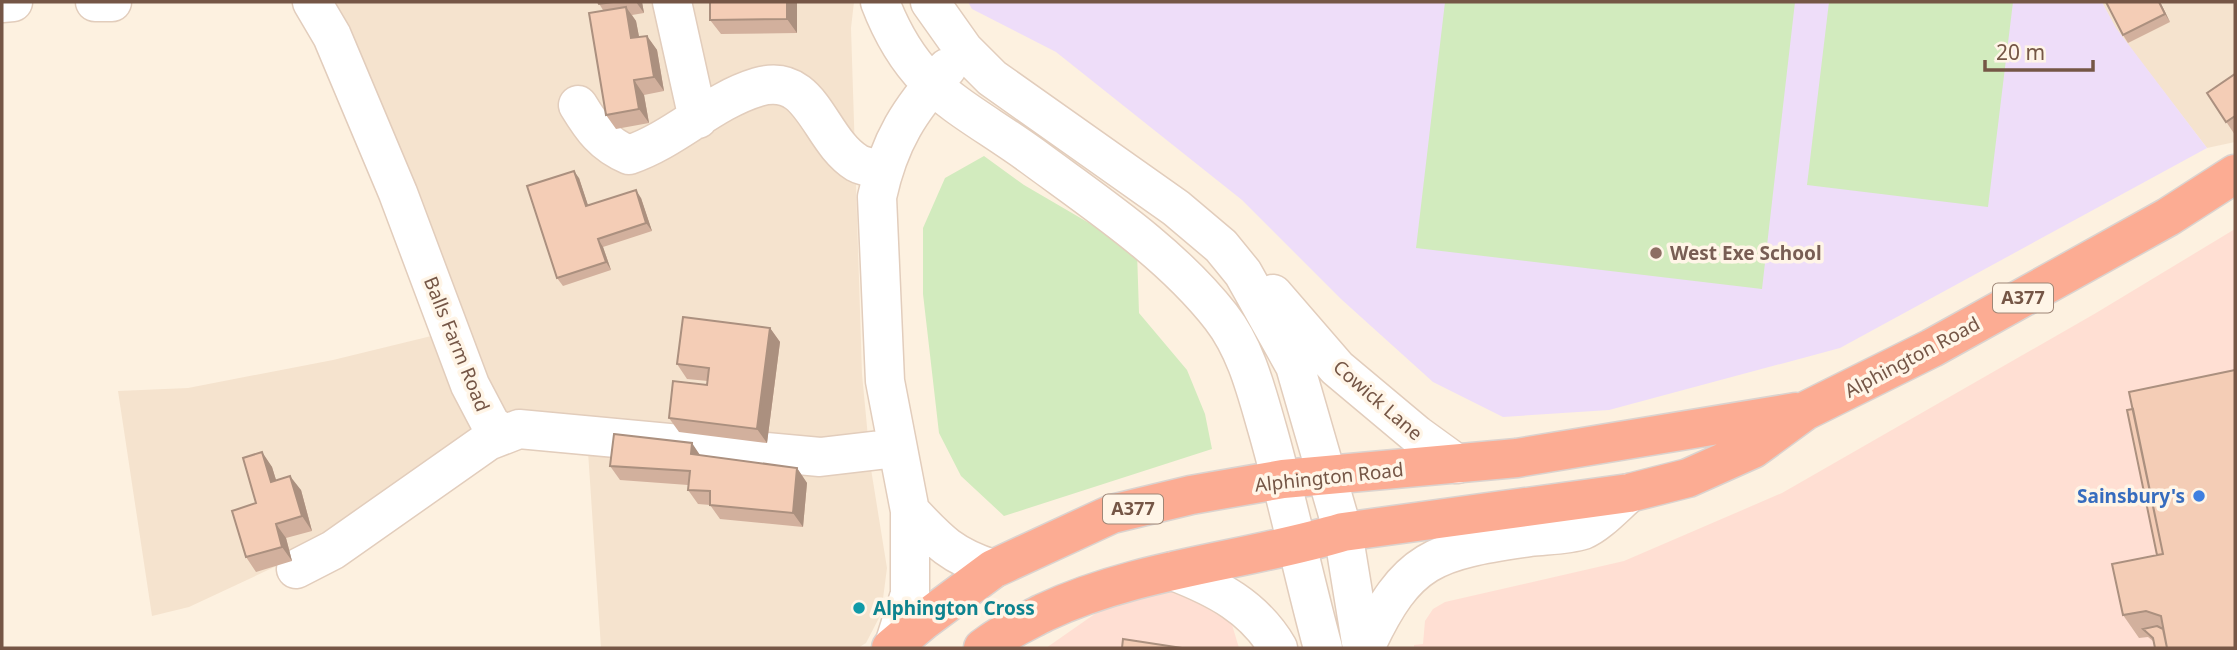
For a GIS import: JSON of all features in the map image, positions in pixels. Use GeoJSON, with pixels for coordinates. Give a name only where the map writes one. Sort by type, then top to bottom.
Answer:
{"type":"FeatureCollection","features":[{"type":"Feature","properties":{"kind":"highway","name":"Alphington Road"},"geometry":{"type":"LineString","coordinates":[[983,648],[1000,634],[1084,594],[1173,571],[1298,546],[1343,533],[1629,493],[1688,478],[1753,449],[1805,411],[1932,348],[2168,218],[2235,174]]}},
{"type":"Feature","properties":{"kind":"highway","name":"Alphington Road"},"geometry":{"type":"LineString","coordinates":[[892,647],[993,569],[1112,514],[1191,495],[1283,479],[1517,458],[1805,411]]}},
{"type":"Feature","properties":{"kind":"street"},"geometry":{"type":"LineString","coordinates":[[2,3],[13,2]]}},
{"type":"Feature","properties":{"kind":"street"},"geometry":{"type":"LineString","coordinates":[[95,2],[112,2]]}},
{"type":"Feature","properties":{"kind":"street","name":"Balls Farm Road"},"geometry":{"type":"LineString","coordinates":[[312,2],[332,36],[398,193],[470,385],[491,425],[503,433],[519,429],[820,457],[897,448]]}},
{"type":"Feature","properties":{"kind":"street"},"geometry":{"type":"LineString","coordinates":[[673,2],[698,120]]}},
{"type":"Feature","properties":{"kind":"street"},"geometry":{"type":"LineString","coordinates":[[880,2],[891,30],[910,63],[931,85],[1138,237],[1196,288],[1222,319],[1244,357],[1283,479],[1304,578],[1323,648]]}},
{"type":"Feature","properties":{"kind":"street"},"geometry":{"type":"LineString","coordinates":[[930,2],[964,50],[992,78],[1177,208],[1221,246],[1243,272],[1295,366],[1343,533],[1363,648]]}},
{"type":"Feature","properties":{"kind":"street"},"geometry":{"type":"LineString","coordinates":[[892,647],[910,594],[910,511],[881,344],[877,197],[896,134],[931,85],[964,50]]}},
{"type":"Feature","properties":{"kind":"street"},"geometry":{"type":"LineString","coordinates":[[578,105],[596,134],[610,147],[629,155],[651,148],[729,99],[760,87],[785,85],[808,100],[831,139],[858,164],[883,170]]}},
{"type":"Feature","properties":{"kind":"street","name":"Cowick Lane"},"geometry":{"type":"LineString","coordinates":[[1243,272],[1277,297],[1337,368],[1417,435],[1457,464]]}},
{"type":"Feature","properties":{"kind":"street"},"geometry":{"type":"LineString","coordinates":[[296,569],[334,550],[503,433]]}},
{"type":"Feature","properties":{"kind":"street"},"geometry":{"type":"LineString","coordinates":[[1363,648],[1384,606],[1405,581],[1433,558],[1480,545],[1585,529],[1629,493]]}},
{"type":"Feature","properties":{"kind":"street"},"geometry":{"type":"LineString","coordinates":[[910,511],[936,540],[962,559],[993,569]]}},
{"type":"Feature","properties":{"kind":"street"},"geometry":{"type":"LineString","coordinates":[[1173,571],[1214,587],[1247,609],[1266,628],[1278,648]]}},
{"type":"Feature","properties":{"kind":"shaded area"},"geometry":{"type":"Polygon","coordinates":[[[325,2],[854,2],[851,28],[862,374],[871,469],[887,568],[881,614],[866,643],[858,648],[601,648],[586,421],[504,418],[360,527],[189,607],[152,616],[118,391],[188,388],[333,360],[460,329],[325,2]]]}},
{"type":"Feature","properties":{"kind":"shaded area","name":"West Exe School"},"geometry":{"type":"Polygon","coordinates":[[[968,2],[2102,2],[2116,28],[2207,148],[1840,348],[1609,410],[1503,417],[1433,382],[1341,299],[1242,200],[1056,52],[972,9],[968,2]]]}},
{"type":"Feature","properties":{"kind":"shaded area"},"geometry":{"type":"Polygon","coordinates":[[[2102,2],[2235,2],[2235,142],[2207,148],[2115,28],[2102,2]]]}},
{"type":"Feature","properties":{"kind":"shaded area"},"geometry":{"type":"Polygon","coordinates":[[[2235,229],[2235,648],[1414,648],[1414,645],[1423,644],[1425,621],[1433,609],[1445,602],[1624,561],[1782,493],[2096,313],[2235,229]]]}},
{"type":"Feature","properties":{"kind":"shaded area"},"geometry":{"type":"Polygon","coordinates":[[[1142,581],[1206,585],[1230,618],[1239,648],[1046,648],[1142,581]]]}},
{"type":"Feature","properties":{"kind":"green space"},"geometry":{"type":"Polygon","coordinates":[[[1445,2],[1795,2],[1762,289],[1416,248],[1445,2]]]}},
{"type":"Feature","properties":{"kind":"green space"},"geometry":{"type":"Polygon","coordinates":[[[1829,2],[2013,2],[1988,207],[1807,185],[1829,2]]]}},
{"type":"Feature","properties":{"kind":"green space"},"geometry":{"type":"Polygon","coordinates":[[[984,156],[1024,185],[1137,251],[1139,313],[1187,370],[1205,414],[1212,449],[1004,516],[961,476],[939,433],[923,294],[923,228],[945,178],[984,156]]]}},
{"type":"Feature","properties":{"kind":"building"},"geometry":{"type":"Polygon","coordinates":[[[710,2],[787,2],[787,19],[710,20],[710,2]]]}},
{"type":"Feature","properties":{"kind":"building"},"geometry":{"type":"Polygon","coordinates":[[[2106,2],[2159,2],[2165,14],[2123,35],[2106,2]]]}},
{"type":"Feature","properties":{"kind":"building"},"geometry":{"type":"Polygon","coordinates":[[[626,7],[631,38],[647,36],[654,77],[634,80],[639,109],[606,115],[589,13],[626,7]]]}},
{"type":"Feature","properties":{"kind":"building"},"geometry":{"type":"Polygon","coordinates":[[[2235,74],[2235,116],[2226,122],[2207,93],[2235,74]]]}},
{"type":"Feature","properties":{"kind":"building"},"geometry":{"type":"Polygon","coordinates":[[[574,171],[586,206],[636,190],[646,223],[598,239],[606,262],[557,278],[527,186],[574,171]]]}},
{"type":"Feature","properties":{"kind":"building"},"geometry":{"type":"Polygon","coordinates":[[[683,317],[770,328],[757,429],[669,418],[673,381],[707,385],[709,368],[677,364],[683,317]]]}},
{"type":"Feature","properties":{"kind":"building","name":"Sainsbury's"},"geometry":{"type":"Polygon","coordinates":[[[2235,370],[2235,648],[2167,648],[2161,616],[2146,611],[2123,615],[2112,564],[2163,554],[2129,392],[2235,370]]]}},
{"type":"Feature","properties":{"kind":"building"},"geometry":{"type":"Polygon","coordinates":[[[2133,409],[2163,554],[2157,555],[2127,410],[2133,409]]]}},
{"type":"Feature","properties":{"kind":"building"},"geometry":{"type":"Polygon","coordinates":[[[614,434],[692,443],[691,454],[797,468],[793,513],[710,505],[710,491],[688,490],[690,471],[610,466],[614,434]]]}},
{"type":"Feature","properties":{"kind":"building"},"geometry":{"type":"Polygon","coordinates":[[[262,452],[271,482],[290,476],[302,516],[276,524],[282,547],[246,557],[232,511],[256,503],[243,458],[262,452]]]}},
{"type":"Feature","properties":{"kind":"building"},"geometry":{"type":"Polygon","coordinates":[[[2157,626],[2163,629],[2167,648],[2155,648],[2153,638],[2143,629],[2157,626]]]}},
{"type":"Feature","properties":{"kind":"building"},"geometry":{"type":"Polygon","coordinates":[[[1123,639],[1182,648],[1122,648],[1123,639]]]}},
{"type":"Feature","properties":{"kind":"place","name":"West Exe School"},"geometry":{"type":"Point","coordinates":[1656,253]}},
{"type":"Feature","properties":{"kind":"place","name":"Sainsbury's"},"geometry":{"type":"Point","coordinates":[2199,496]}},
{"type":"Feature","properties":{"kind":"place","name":"Alphington Cross"},"geometry":{"type":"Point","coordinates":[859,608]}}]}
